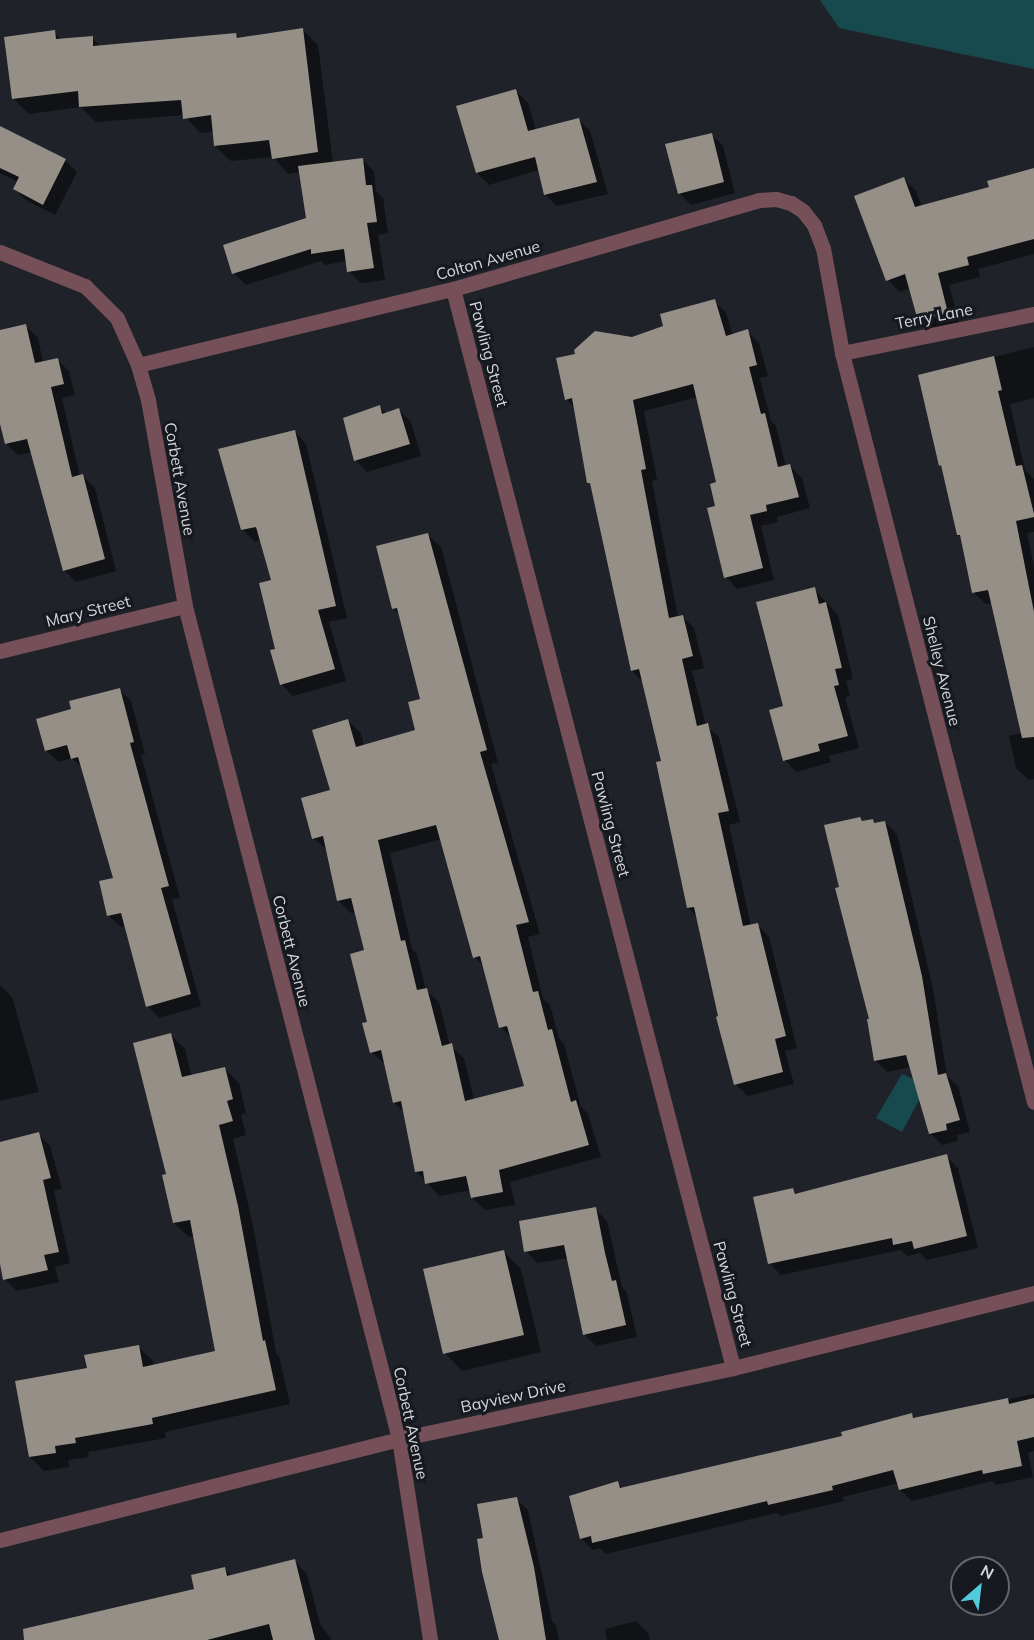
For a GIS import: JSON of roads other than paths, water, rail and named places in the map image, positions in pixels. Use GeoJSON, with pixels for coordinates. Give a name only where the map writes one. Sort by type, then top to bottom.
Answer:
{"type":"FeatureCollection","features":[{"type":"Feature","properties":{"kind":"street","name":"Colton Avenue"},"geometry":{"type":"LineString","coordinates":[[138,365],[453,290],[759,200],[783,201],[803,212],[814,225],[823,248]]}},
{"type":"Feature","properties":{"kind":"street","name":"Shelley Avenue"},"geometry":{"type":"LineString","coordinates":[[823,248],[842,353],[1034,1102]]}},
{"type":"Feature","properties":{"kind":"street","name":"Corbett Avenue"},"geometry":{"type":"LineString","coordinates":[[0,252],[85,286],[117,318],[138,365],[148,400],[185,606],[399,1438],[430,1640]]}},
{"type":"Feature","properties":{"kind":"street","name":"Pawling Street"},"geometry":{"type":"LineString","coordinates":[[453,290],[733,1368]]}},
{"type":"Feature","properties":{"kind":"street","name":"Terry Lane"},"geometry":{"type":"LineString","coordinates":[[842,353],[1034,314]]}},
{"type":"Feature","properties":{"kind":"street","name":"Mary Street"},"geometry":{"type":"LineString","coordinates":[[0,651],[185,606]]}},
{"type":"Feature","properties":{"kind":"street","name":"Bayview Drive"},"geometry":{"type":"LineString","coordinates":[[0,1540],[399,1438],[733,1368],[1034,1293]]}},
{"type":"Feature","properties":{"kind":"water"},"geometry":{"type":"Polygon","coordinates":[[[820,0],[1034,0],[1034,69],[839,28],[820,0]]]}},
{"type":"Feature","properties":{"kind":"water"},"geometry":{"type":"Polygon","coordinates":[[[902,1074],[927,1085],[902,1132],[876,1118],[902,1074]]]}}]}
